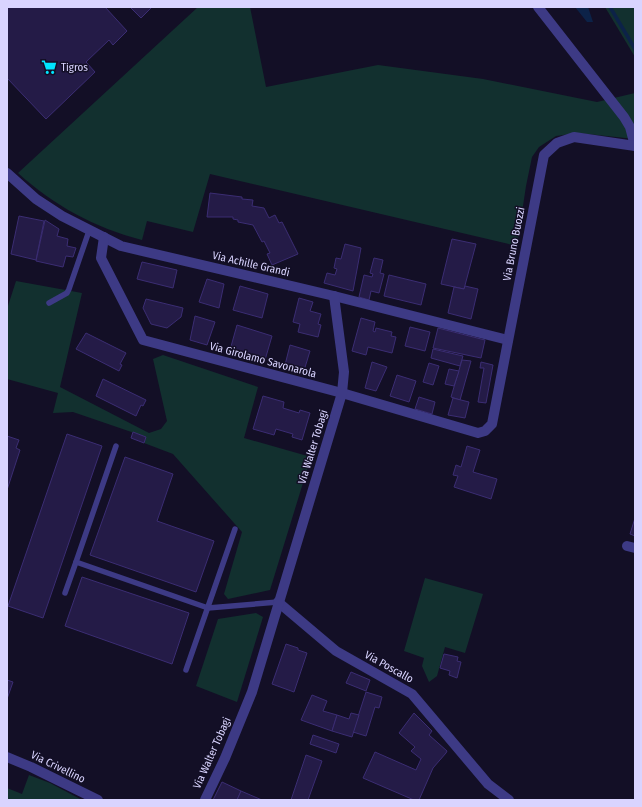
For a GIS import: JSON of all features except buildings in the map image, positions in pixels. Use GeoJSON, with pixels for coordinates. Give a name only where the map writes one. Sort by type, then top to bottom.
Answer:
{"type":"FeatureCollection","features":[{"type":"Feature","properties":{"kind":"street"},"geometry":{"type":"LineString","coordinates":[[538,7],[624,117],[630,127],[635,146]]}},
{"type":"Feature","properties":{"kind":"street","name":"Via Bruno Buozzi"},"geometry":{"type":"LineString","coordinates":[[485,431],[492,424],[544,155],[557,143],[574,137],[635,146]]}},
{"type":"Feature","properties":{"kind":"street","name":"Via Achille Grandi"},"geometry":{"type":"LineString","coordinates":[[7,173],[36,199],[89,231],[121,246],[334,296],[508,340]]}},
{"type":"Feature","properties":{"kind":"street","name":"Via Girolamo Savonarola"},"geometry":{"type":"LineString","coordinates":[[104,237],[101,258],[143,340],[342,393],[478,433],[485,431]]}},
{"type":"Feature","properties":{"kind":"street","name":"Via Walter Tobagi"},"geometry":{"type":"LineString","coordinates":[[205,800],[225,758],[252,692],[342,393],[344,372],[334,296]]}},
{"type":"Feature","properties":{"kind":"street","name":"Via Poscallo"},"geometry":{"type":"LineString","coordinates":[[278,602],[336,651],[412,694],[488,784],[509,800]]}},
{"type":"Feature","properties":{"kind":"street","name":"Via Crivellino"},"geometry":{"type":"LineString","coordinates":[[7,757],[31,766],[98,800]]}},
{"type":"Feature","properties":{"kind":"lane"},"geometry":{"type":"LineString","coordinates":[[49,303],[67,293],[72,284],[89,231]]}},
{"type":"Feature","properties":{"kind":"lane"},"geometry":{"type":"LineString","coordinates":[[66,593],[116,446]]}},
{"type":"Feature","properties":{"kind":"lane"},"geometry":{"type":"LineString","coordinates":[[186,670],[235,529]]}},
{"type":"Feature","properties":{"kind":"lane"},"geometry":{"type":"LineString","coordinates":[[76,562],[208,608],[278,602]]}},
{"type":"Feature","properties":{"kind":"green space"},"geometry":{"type":"Polygon","coordinates":[[[198,7],[250,7],[266,87],[378,65],[483,79],[597,102],[635,93],[635,139],[578,133],[556,136],[539,147],[532,157],[517,246],[210,174],[193,232],[147,221],[142,240],[108,229],[76,214],[31,185],[18,173],[198,7]]]}},
{"type":"Feature","properties":{"kind":"green space"},"geometry":{"type":"Polygon","coordinates":[[[605,7],[635,7],[635,57],[605,7]]]}},
{"type":"Feature","properties":{"kind":"green space"},"geometry":{"type":"Polygon","coordinates":[[[16,281],[82,293],[60,387],[149,433],[161,429],[167,421],[153,359],[163,355],[258,387],[244,438],[311,457],[270,590],[228,599],[224,594],[242,532],[173,454],[144,443],[146,437],[73,412],[53,413],[58,393],[7,379],[7,309],[16,281]]]}},
{"type":"Feature","properties":{"kind":"green space"},"geometry":{"type":"Polygon","coordinates":[[[425,578],[483,594],[465,653],[445,647],[437,676],[429,682],[422,666],[424,658],[404,651],[425,578]]]}},
{"type":"Feature","properties":{"kind":"green space"},"geometry":{"type":"Polygon","coordinates":[[[256,613],[263,617],[237,702],[196,686],[218,619],[256,613]]]}},
{"type":"Feature","properties":{"kind":"green space"},"geometry":{"type":"Polygon","coordinates":[[[29,775],[50,783],[82,800],[7,800],[7,788],[22,794],[29,775]]]}},
{"type":"Feature","properties":{"kind":"water"},"geometry":{"type":"Polygon","coordinates":[[[575,7],[588,7],[593,22],[587,22],[575,7]]]}},
{"type":"Feature","properties":{"kind":"waterway"},"geometry":{"type":"LineString","coordinates":[[610,7],[635,49]]}},
{"type":"Feature","properties":{"kind":"place","name":"Tigros"},"geometry":{"type":"Point","coordinates":[49,67]}}]}
